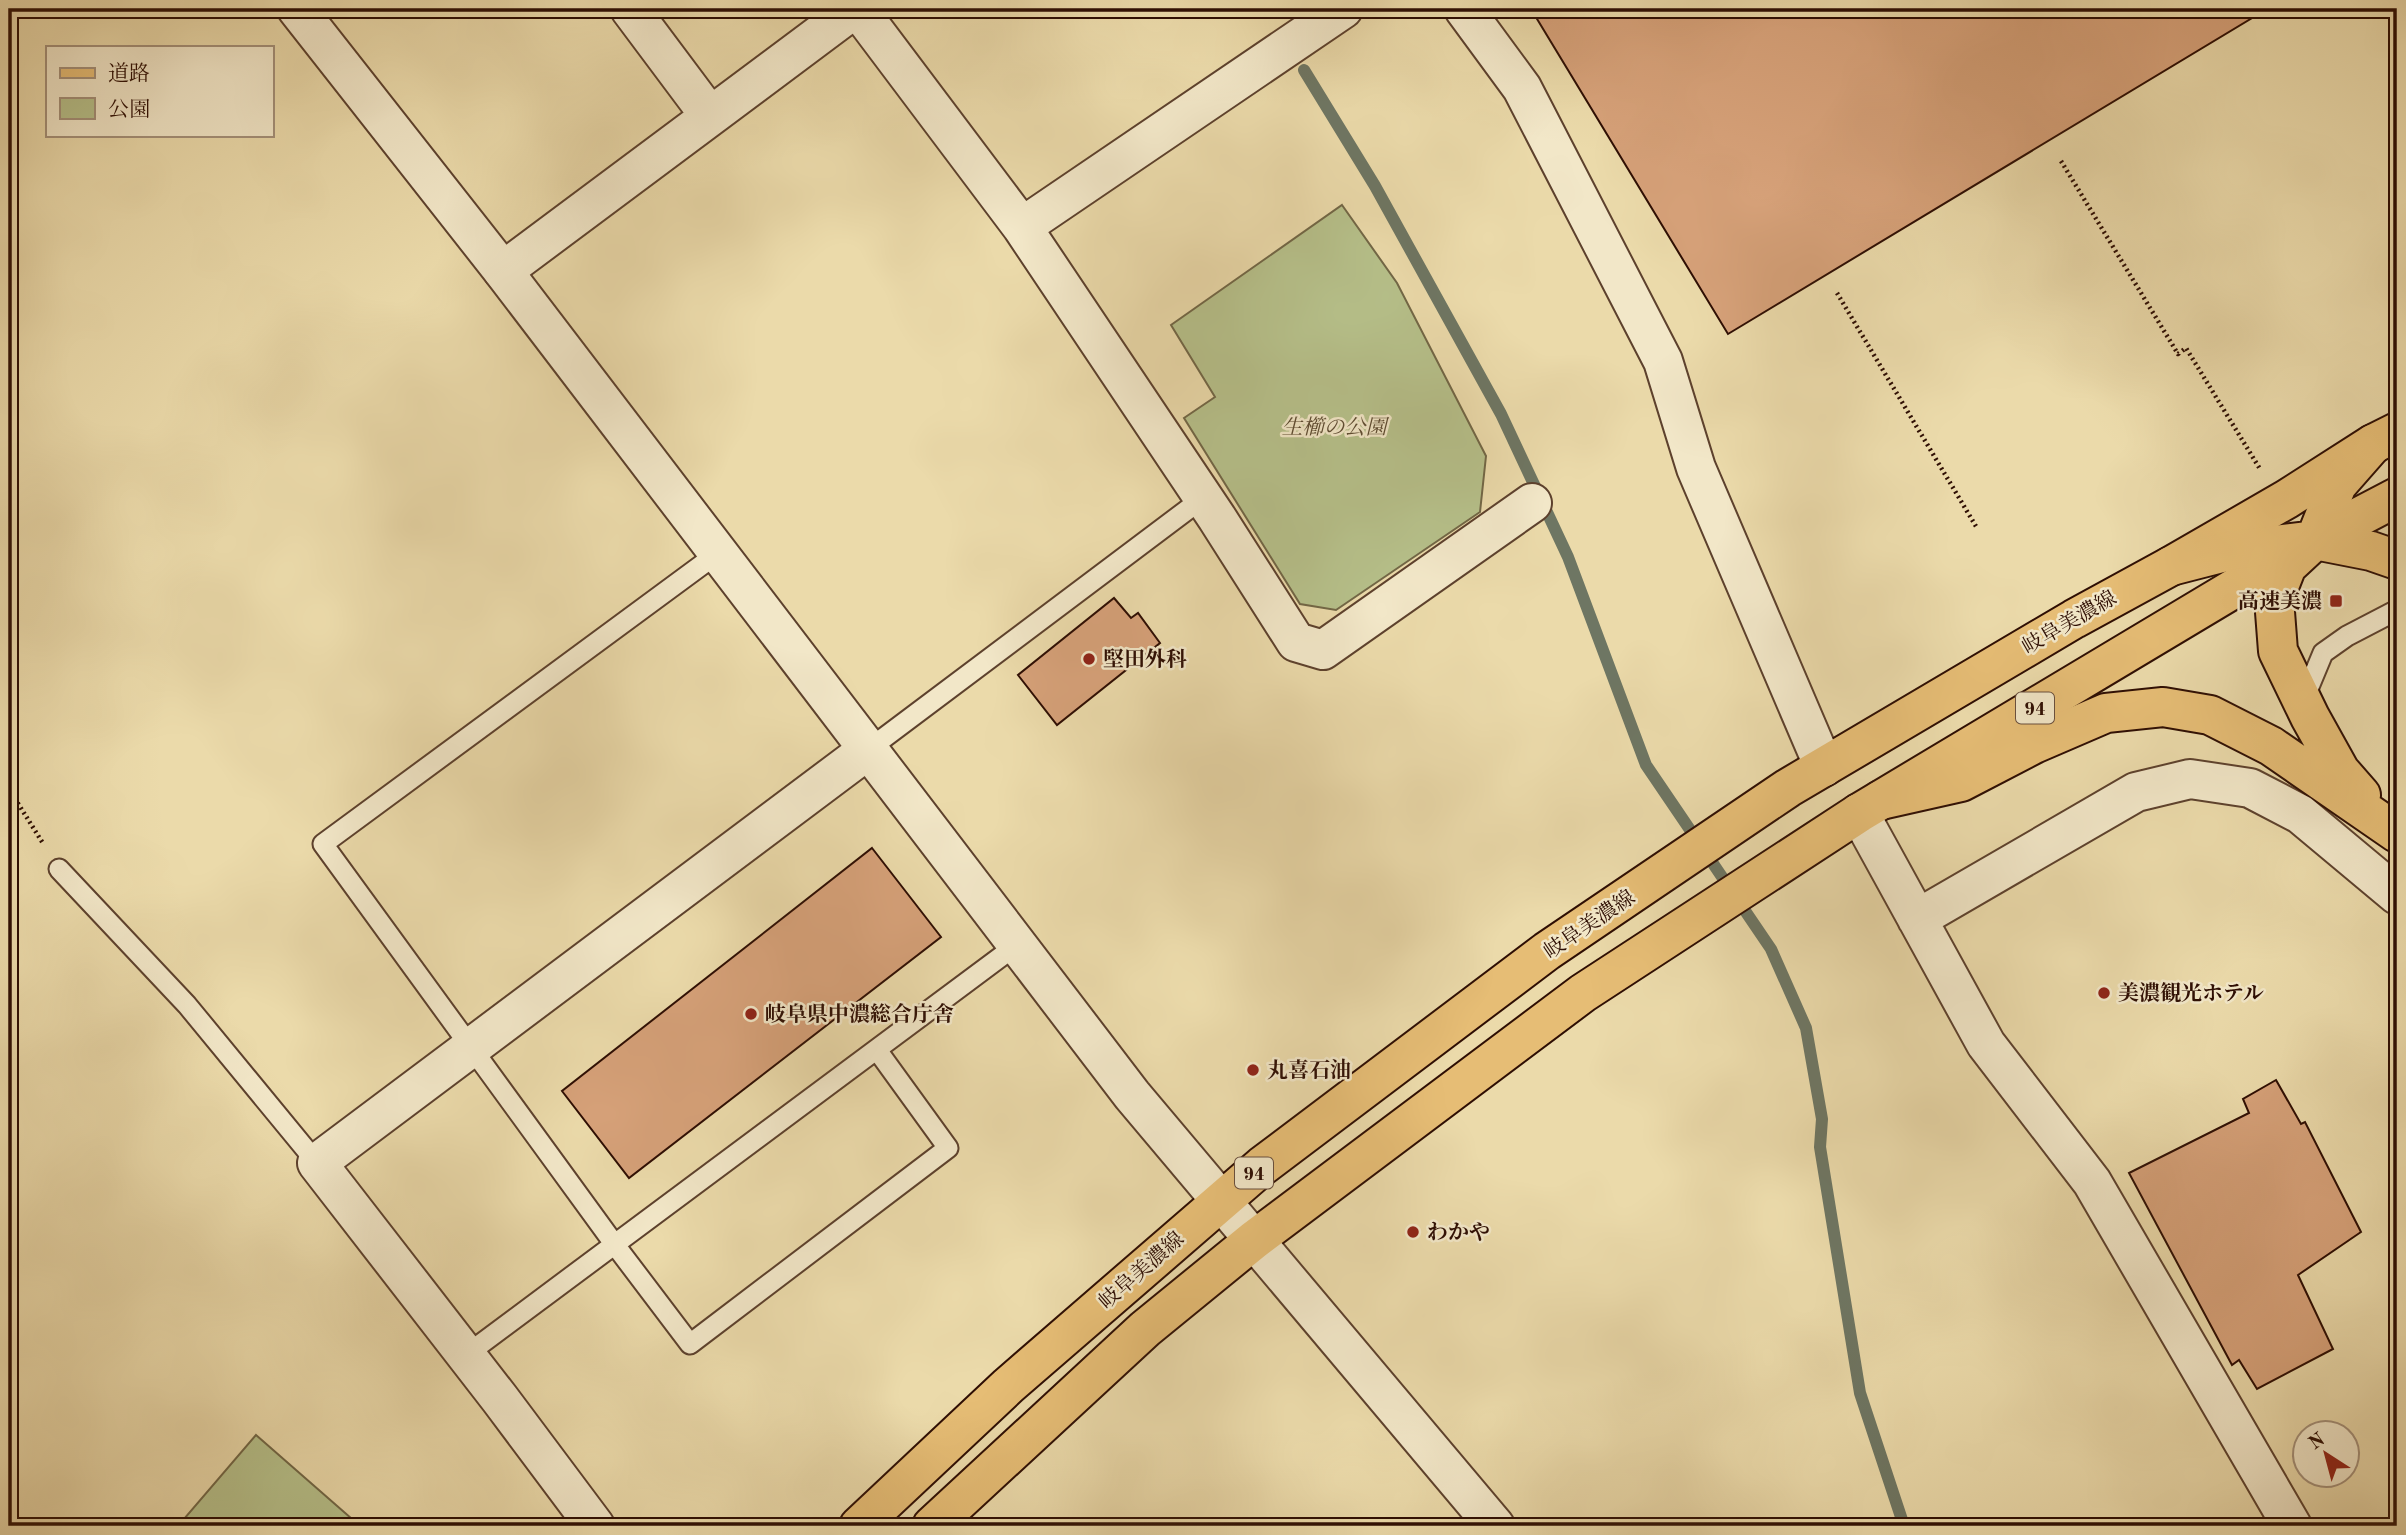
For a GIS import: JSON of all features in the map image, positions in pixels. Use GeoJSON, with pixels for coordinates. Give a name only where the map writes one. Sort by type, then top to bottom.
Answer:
{"type":"FeatureCollection","features":[{"type":"Feature","properties":{"kind":"main road","name":"岐阜美濃線"},"geometry":{"type":"LineString","coordinates":[[859,1526],[1008,1386],[1262,1166],[1547,951],[1824,767],[2074,619],[2287,499],[2385,438]]}},
{"type":"Feature","properties":{"kind":"main road"},"geometry":{"type":"LineString","coordinates":[[2385,438],[2337,485],[2315,540],[2287,566],[2274,599],[2278,651],[2302,702],[2340,771],[2390,827]]}},
{"type":"Feature","properties":{"kind":"main road","name":"94"},"geometry":{"type":"LineString","coordinates":[[932,1526],[1145,1329],[1254,1240],[1583,992],[1870,807],[2315,540],[2397,497]]}},
{"type":"Feature","properties":{"kind":"main road"},"geometry":{"type":"LineString","coordinates":[[2171,566],[2233,550],[2315,540],[2371,551],[2397,560]]}},
{"type":"Feature","properties":{"kind":"main road"},"geometry":{"type":"LineString","coordinates":[[1870,807],[1961,782],[2034,744],[2106,713],[2163,707],[2210,715],[2271,746],[2390,827]]}},
{"type":"Feature","properties":{"kind":"street"},"geometry":{"type":"LineString","coordinates":[[298,9],[503,271],[1132,1094],[1495,1526]]}},
{"type":"Feature","properties":{"kind":"street"},"geometry":{"type":"LineString","coordinates":[[631,9],[710,116]]}},
{"type":"Feature","properties":{"kind":"street"},"geometry":{"type":"LineString","coordinates":[[503,271],[856,9],[1022,227],[1296,642],[1323,650],[1532,503]]}},
{"type":"Feature","properties":{"kind":"street"},"geometry":{"type":"LineString","coordinates":[[1022,227],[1343,9]]}},
{"type":"Feature","properties":{"kind":"street"},"geometry":{"type":"LineString","coordinates":[[1464,9],[1522,88],[1663,361],[1696,468],[1824,767]]}},
{"type":"Feature","properties":{"kind":"street"},"geometry":{"type":"LineString","coordinates":[[595,1526],[317,1163],[869,749]]}},
{"type":"Feature","properties":{"kind":"street"},"geometry":{"type":"LineString","coordinates":[[1917,919],[2136,792],[2190,779],[2250,788],[2300,814],[2397,895]]}},
{"type":"Feature","properties":{"kind":"street"},"geometry":{"type":"LineString","coordinates":[[1870,807],[1917,919],[1986,1044],[2092,1182],[2292,1526]]}},
{"type":"Feature","properties":{"kind":"lane"},"geometry":{"type":"LineString","coordinates":[[869,749],[1203,498]]}},
{"type":"Feature","properties":{"kind":"lane"},"geometry":{"type":"LineString","coordinates":[[718,553],[323,845],[690,1344],[948,1148],[877,1050]]}},
{"type":"Feature","properties":{"kind":"lane"},"geometry":{"type":"LineString","coordinates":[[2302,702],[2323,653],[2357,630],[2397,610]]}},
{"type":"Feature","properties":{"kind":"lane"},"geometry":{"type":"LineString","coordinates":[[59,869],[187,1005],[317,1163]]}},
{"type":"Feature","properties":{"kind":"lane"},"geometry":{"type":"LineString","coordinates":[[466,1355],[1018,944]]}},
{"type":"Feature","properties":{"kind":"path"},"geometry":{"type":"LineString","coordinates":[[2061,161],[2178,354],[2186,348],[2262,472]]}},
{"type":"Feature","properties":{"kind":"path"},"geometry":{"type":"LineString","coordinates":[[1837,293],[1977,528]]}},
{"type":"Feature","properties":{"kind":"path"},"geometry":{"type":"LineString","coordinates":[[9,789],[59,869]]}},
{"type":"Feature","properties":{"kind":"green space","name":"生櫛の公園"},"geometry":{"type":"Polygon","coordinates":[[[1342,205],[1397,283],[1486,456],[1480,512],[1336,610],[1300,604],[1184,418],[1215,397],[1171,325],[1342,205]]]}},
{"type":"Feature","properties":{"kind":"green space"},"geometry":{"type":"Polygon","coordinates":[[[256,1435],[360,1526],[178,1526],[256,1435]]]}},
{"type":"Feature","properties":{"kind":"building"},"geometry":{"type":"Polygon","coordinates":[[[1531,9],[2267,9],[1728,334],[1531,9]]]}},
{"type":"Feature","properties":{"kind":"building","name":"堅田外科"},"geometry":{"type":"Polygon","coordinates":[[[1114,598],[1131,618],[1138,613],[1160,643],[1057,725],[1018,675],[1114,598]]]}},
{"type":"Feature","properties":{"kind":"building","name":"岐阜県中濃総合庁舎"},"geometry":{"type":"Polygon","coordinates":[[[872,848],[941,937],[629,1178],[562,1091],[872,848]]]}},
{"type":"Feature","properties":{"kind":"building"},"geometry":{"type":"Polygon","coordinates":[[[2276,1080],[2301,1124],[2305,1122],[2361,1232],[2298,1275],[2333,1349],[2257,1389],[2239,1360],[2232,1365],[2129,1173],[2249,1113],[2243,1099],[2276,1080]]]}},
{"type":"Feature","properties":{"kind":"waterway"},"geometry":{"type":"LineString","coordinates":[[1304,70],[1375,186],[1501,414],[1568,557],[1646,765],[1771,949],[1806,1028],[1822,1119],[1820,1147],[1860,1393],[1904,1526]]}},
{"type":"Feature","properties":{"kind":"place","name":"高速美濃"},"geometry":{"type":"Point","coordinates":[2336,601]}},
{"type":"Feature","properties":{"kind":"place","name":"堅田外科"},"geometry":{"type":"Point","coordinates":[1089,659]}},
{"type":"Feature","properties":{"kind":"place","name":"美濃観光ホテル"},"geometry":{"type":"Point","coordinates":[2104,993]}},
{"type":"Feature","properties":{"kind":"place","name":"岐阜県中濃総合庁舎"},"geometry":{"type":"Point","coordinates":[751,1014]}},
{"type":"Feature","properties":{"kind":"place","name":"丸喜石油"},"geometry":{"type":"Point","coordinates":[1253,1070]}},
{"type":"Feature","properties":{"kind":"place","name":"わかや"},"geometry":{"type":"Point","coordinates":[1413,1232]}}]}
